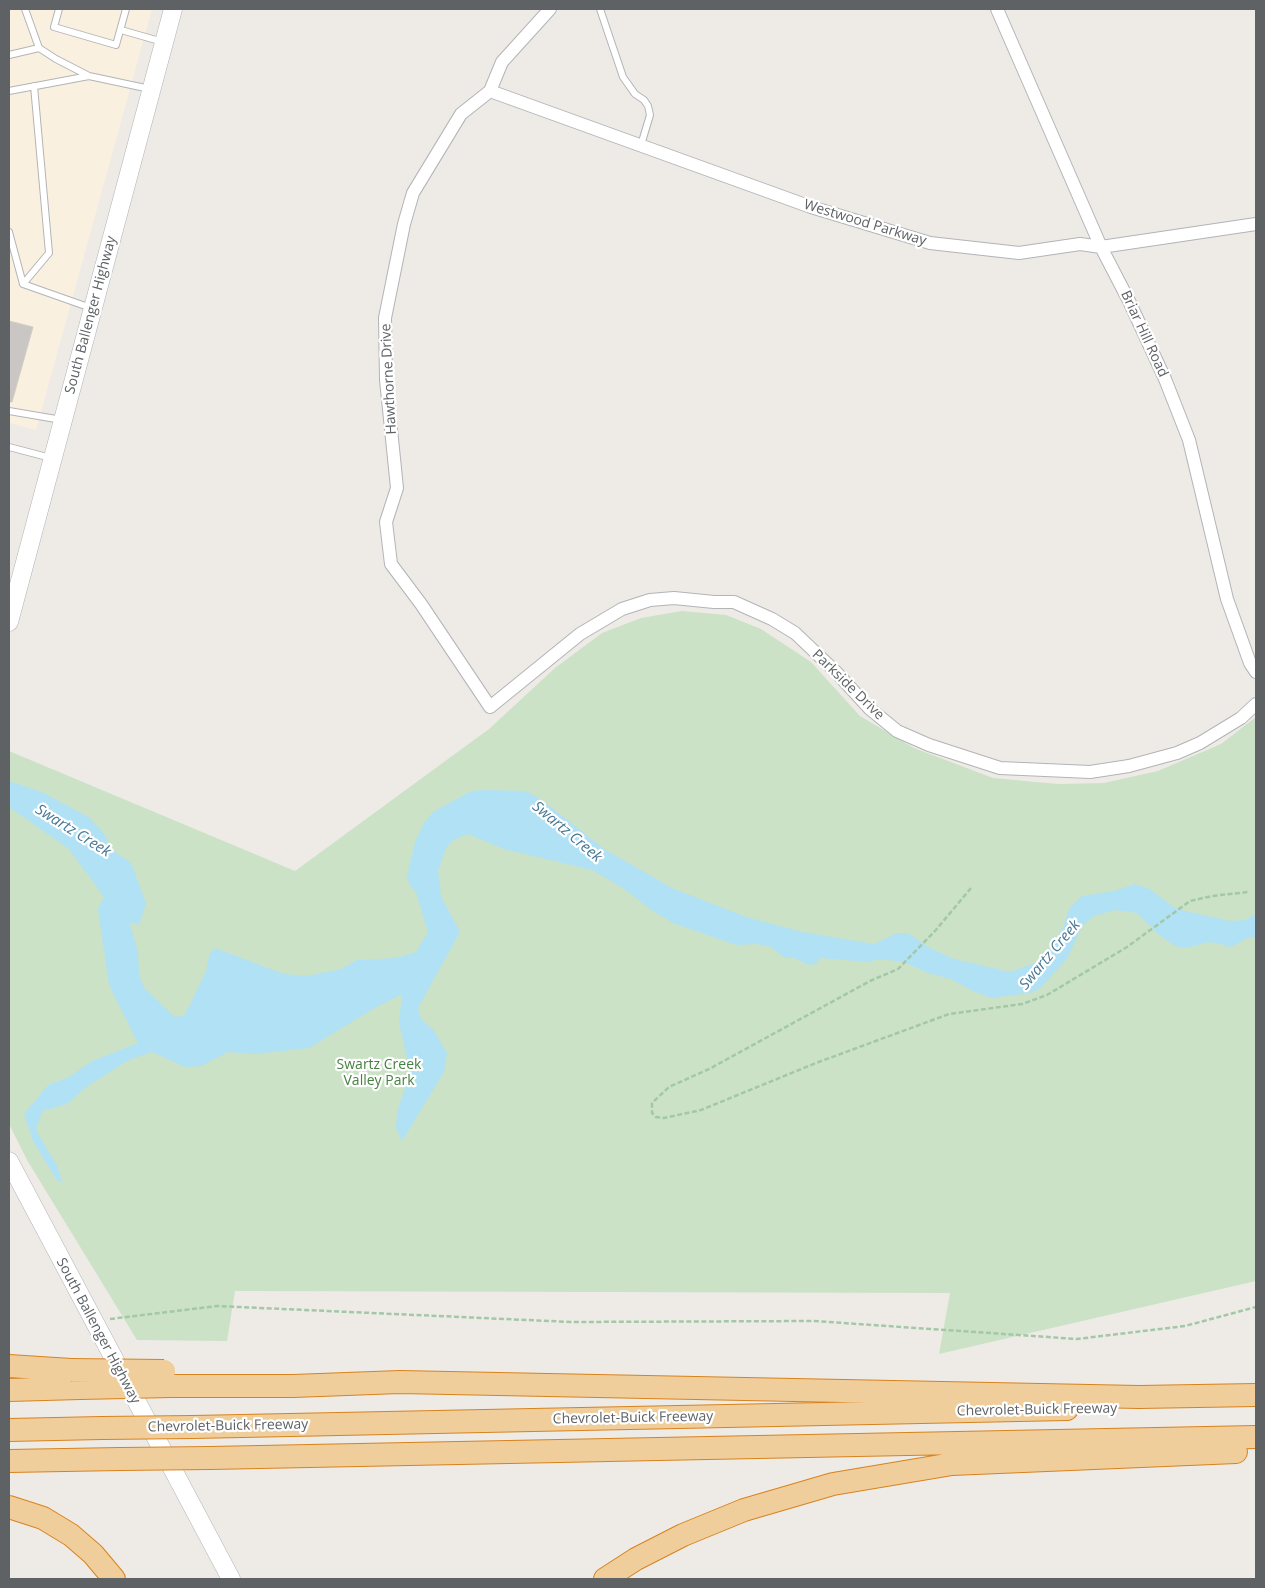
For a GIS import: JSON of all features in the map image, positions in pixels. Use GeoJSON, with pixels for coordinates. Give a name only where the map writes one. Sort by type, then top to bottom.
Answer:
{"type":"FeatureCollection","features":[{"type":"Feature","properties":{"kind":"highway"},"geometry":{"type":"LineString","coordinates":[[9,1366],[76,1379]]}},
{"type":"Feature","properties":{"kind":"highway"},"geometry":{"type":"LineString","coordinates":[[9,1390],[76,1379],[168,1379],[309,1375],[400,1382],[1139,1397],[1256,1395]]}},
{"type":"Feature","properties":{"kind":"highway","name":"Chevrolet-Buick Freeway"},"geometry":{"type":"LineString","coordinates":[[9,1430],[1256,1404]]}},
{"type":"Feature","properties":{"kind":"highway"},"geometry":{"type":"LineString","coordinates":[[9,1461],[1256,1437]]}},
{"type":"Feature","properties":{"kind":"highway"},"geometry":{"type":"LineString","coordinates":[[605,1579],[636,1559],[683,1535],[744,1510],[832,1484],[952,1464],[1256,1451]]}},
{"type":"Feature","properties":{"kind":"highway"},"geometry":{"type":"LineString","coordinates":[[9,1507],[43,1518],[71,1535],[93,1554],[114,1579]]}},
{"type":"Feature","properties":{"kind":"street","name":"South Ballenger Highway"},"geometry":{"type":"LineString","coordinates":[[9,622],[173,9]]}},
{"type":"Feature","properties":{"kind":"street","name":"Hawthorne Drive"},"geometry":{"type":"LineString","coordinates":[[490,707],[421,604],[391,564],[386,522],[397,488],[386,380],[385,318],[404,224],[413,194],[462,114],[490,91],[502,62],[550,9]]}},
{"type":"Feature","properties":{"kind":"street","name":"Briar Hill Road"},"geometry":{"type":"LineString","coordinates":[[997,9],[1101,247],[1137,318],[1190,440],[1227,599],[1250,663],[1256,672]]}},
{"type":"Feature","properties":{"kind":"street","name":"Westwood Parkway"},"geometry":{"type":"LineString","coordinates":[[490,91],[811,207],[930,243],[1019,253],[1080,244],[1101,247],[1256,224]]}},
{"type":"Feature","properties":{"kind":"street","name":"Parkside Drive"},"geometry":{"type":"LineString","coordinates":[[490,707],[580,634],[622,610],[650,600],[674,598],[734,602],[772,619],[795,633],[836,672],[869,708],[897,731],[929,745],[1000,768],[1090,772],[1137,764],[1177,753],[1200,743],[1241,718],[1256,704]]}},
{"type":"Feature","properties":{"kind":"street","name":"South Ballenger Highway"},"geometry":{"type":"LineString","coordinates":[[9,1161],[231,1579]]}},
{"type":"Feature","properties":{"kind":"lane"},"geometry":{"type":"LineString","coordinates":[[24,9],[39,48],[89,76],[152,89]]}},
{"type":"Feature","properties":{"kind":"lane"},"geometry":{"type":"LineString","coordinates":[[59,9],[54,27],[116,45],[126,9]]}},
{"type":"Feature","properties":{"kind":"lane"},"geometry":{"type":"LineString","coordinates":[[600,9],[623,77],[634,94],[648,106],[650,115],[641,146]]}},
{"type":"Feature","properties":{"kind":"lane"},"geometry":{"type":"LineString","coordinates":[[121,30],[164,42]]}},
{"type":"Feature","properties":{"kind":"lane"},"geometry":{"type":"LineString","coordinates":[[9,55],[39,48]]}},
{"type":"Feature","properties":{"kind":"lane"},"geometry":{"type":"LineString","coordinates":[[9,90],[89,76]]}},
{"type":"Feature","properties":{"kind":"lane"},"geometry":{"type":"LineString","coordinates":[[23,284],[49,253],[34,86]]}},
{"type":"Feature","properties":{"kind":"lane"},"geometry":{"type":"LineString","coordinates":[[9,232],[23,284]]}},
{"type":"Feature","properties":{"kind":"lane"},"geometry":{"type":"LineString","coordinates":[[23,284],[92,309]]}},
{"type":"Feature","properties":{"kind":"lane"},"geometry":{"type":"LineString","coordinates":[[9,411],[63,420]]}},
{"type":"Feature","properties":{"kind":"lane"},"geometry":{"type":"LineString","coordinates":[[9,447],[53,458]]}},
{"type":"Feature","properties":{"kind":"path"},"geometry":{"type":"LineString","coordinates":[[971,888],[935,931],[898,969],[870,981],[709,1069],[669,1087],[652,1103],[652,1112],[656,1117],[664,1118],[701,1110],[816,1063],[949,1014],[991,1010],[1048,995],[1141,936],[1190,901],[1212,896],[1248,892]]}},
{"type":"Feature","properties":{"kind":"path"},"geometry":{"type":"LineString","coordinates":[[93,1321],[217,1306],[572,1322],[814,1321],[1076,1339],[1185,1326],[1256,1307]]}},
{"type":"Feature","properties":{"kind":"shaded area"},"geometry":{"type":"Polygon","coordinates":[[[9,9],[152,9],[36,430],[9,423],[9,9]]]}},
{"type":"Feature","properties":{"kind":"green space","name":"Swartz Creek Valley Park"},"geometry":{"type":"Polygon","coordinates":[[[682,611],[726,615],[761,629],[811,662],[860,716],[914,748],[993,778],[1058,784],[1104,783],[1158,771],[1221,744],[1256,717],[1256,1281],[939,1354],[950,1293],[235,1291],[227,1341],[137,1340],[27,1160],[9,1124],[9,751],[295,871],[489,729],[555,668],[602,633],[641,618],[682,611]]]}},
{"type":"Feature","properties":{"kind":"water","name":"Swartz Creek"},"geometry":{"type":"Polygon","coordinates":[[[9,781],[42,792],[90,818],[105,835],[111,849],[131,863],[146,903],[139,925],[131,922],[130,924],[138,952],[139,974],[144,988],[175,1017],[185,1015],[206,971],[210,953],[215,948],[284,974],[307,976],[341,969],[357,960],[396,958],[416,952],[428,932],[416,892],[410,886],[407,876],[415,842],[424,823],[433,812],[471,791],[526,791],[542,800],[604,849],[672,888],[746,917],[802,932],[874,944],[897,933],[908,933],[928,947],[954,959],[1010,972],[1038,962],[1048,952],[1063,927],[1070,907],[1082,896],[1114,891],[1135,884],[1150,889],[1176,909],[1230,921],[1247,920],[1252,915],[1256,916],[1256,937],[1249,937],[1231,947],[1210,942],[1186,948],[1175,946],[1158,934],[1137,913],[1114,910],[1094,916],[1082,926],[1067,959],[1039,989],[1030,993],[991,998],[951,979],[928,973],[904,962],[880,959],[868,962],[821,958],[815,964],[809,965],[794,958],[785,958],[771,947],[757,944],[736,945],[673,923],[650,909],[623,888],[592,870],[504,849],[468,834],[453,840],[446,848],[438,871],[441,896],[460,932],[418,1008],[421,1019],[434,1031],[447,1053],[444,1072],[402,1141],[396,1128],[397,1112],[410,1073],[399,1022],[402,994],[373,1009],[309,1048],[255,1054],[228,1052],[201,1066],[185,1067],[152,1052],[129,1060],[86,1087],[67,1104],[42,1111],[36,1130],[57,1166],[63,1183],[56,1179],[33,1141],[24,1114],[48,1085],[69,1077],[92,1061],[138,1043],[109,985],[98,909],[104,897],[69,849],[9,807],[9,781]]]}},
{"type":"Feature","properties":{"kind":"building"},"geometry":{"type":"Polygon","coordinates":[[[9,321],[33,327],[12,402],[9,402],[9,321]]]}}]}
